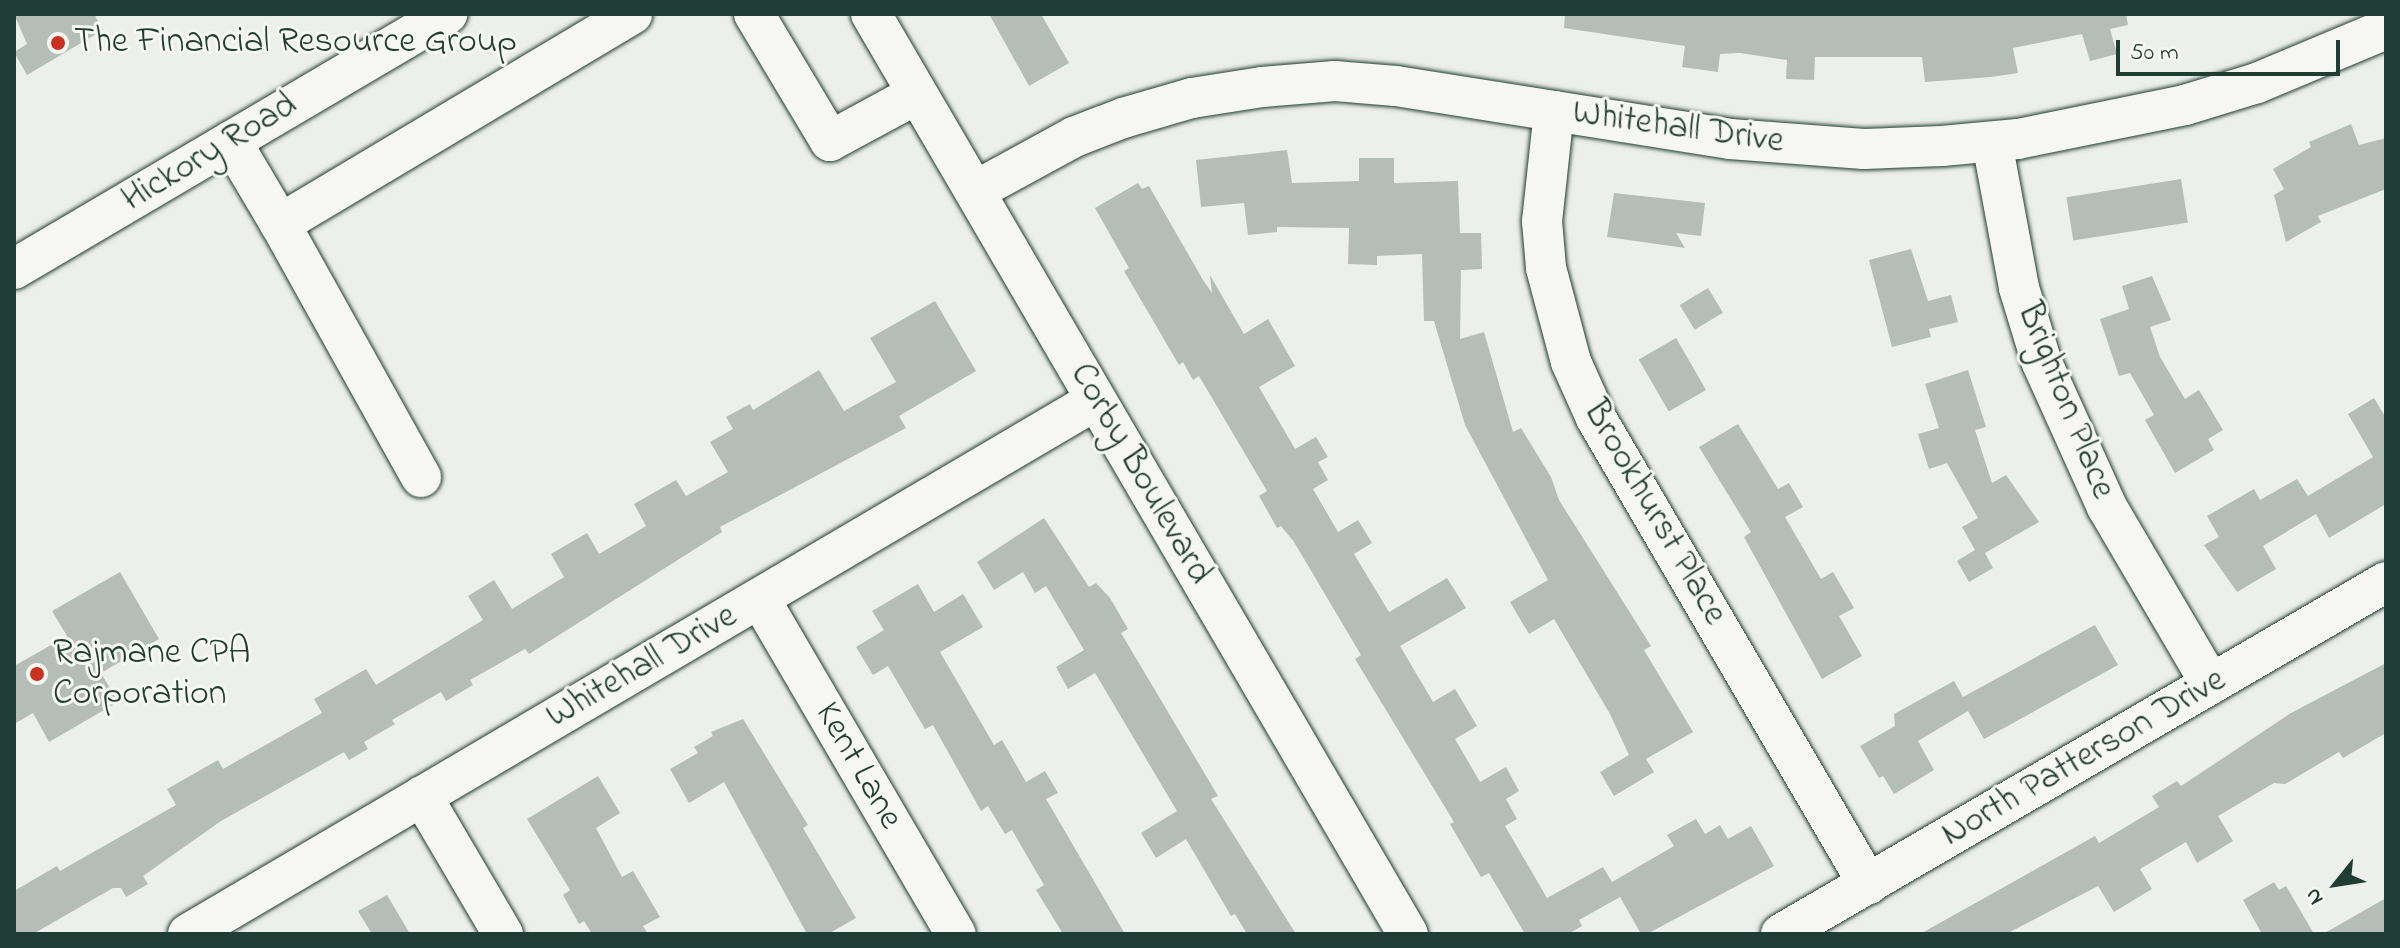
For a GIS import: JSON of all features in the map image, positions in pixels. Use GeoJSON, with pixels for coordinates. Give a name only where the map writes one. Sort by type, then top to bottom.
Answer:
{"type":"FeatureCollection","features":[{"type":"Feature","properties":{"kind":"street","name":"Hickory Road"},"geometry":{"type":"LineString","coordinates":[[14,269],[447,14]]}},
{"type":"Feature","properties":{"kind":"street"},"geometry":{"type":"LineString","coordinates":[[280,224],[632,14]]}},
{"type":"Feature","properties":{"kind":"street"},"geometry":{"type":"LineString","coordinates":[[754,14],[830,141],[917,94]]}},
{"type":"Feature","properties":{"kind":"street","name":"Corby Boulevard"},"geometry":{"type":"LineString","coordinates":[[871,14],[1408,934]]}},
{"type":"Feature","properties":{"kind":"street","name":"Whitehall Drive"},"geometry":{"type":"LineString","coordinates":[[975,191],[1074,137],[1123,118],[1192,98],[1262,87],[1335,81],[1730,139],[1864,149],[1992,142],[2109,124],[2257,83],[2386,29]]}},
{"type":"Feature","properties":{"kind":"street","name":"Brookhurst Place"},"geometry":{"type":"LineString","coordinates":[[1554,111],[1545,168],[1543,237],[1546,268],[1571,362],[1596,418],[1868,884]]}},
{"type":"Feature","properties":{"kind":"street"},"geometry":{"type":"LineString","coordinates":[[231,141],[421,477]]}},
{"type":"Feature","properties":{"kind":"street","name":"Brighton Place"},"geometry":{"type":"LineString","coordinates":[[1992,142],[2019,288],[2047,377],[2107,507],[2211,684]]}},
{"type":"Feature","properties":{"kind":"street","name":"Whitehall Drive"},"geometry":{"type":"LineString","coordinates":[[188,934],[1096,400]]}},
{"type":"Feature","properties":{"kind":"street","name":"North Patterson Drive"},"geometry":{"type":"LineString","coordinates":[[1781,934],[2386,582]]}},
{"type":"Feature","properties":{"kind":"street","name":"Kent Lane"},"geometry":{"type":"LineString","coordinates":[[760,599],[956,934]]}},
{"type":"Feature","properties":{"kind":"street"},"geometry":{"type":"LineString","coordinates":[[422,796],[503,934]]}},
{"type":"Feature","properties":{"kind":"building","name":"The Financial Resource Group"},"geometry":{"type":"Polygon","coordinates":[[[14,14],[94,14],[103,30],[27,75],[14,52],[27,44],[14,14]]]}},
{"type":"Feature","properties":{"kind":"building"},"geometry":{"type":"Polygon","coordinates":[[[989,14],[1041,14],[1069,63],[1029,86],[989,14]]]}},
{"type":"Feature","properties":{"kind":"building"},"geometry":{"type":"Polygon","coordinates":[[[1565,14],[2126,14],[2128,25],[2110,29],[2117,54],[2090,61],[2082,34],[2013,48],[2018,73],[1925,82],[1922,57],[1815,57],[1814,80],[1786,79],[1787,60],[1740,53],[1720,54],[1718,72],[1682,67],[1685,46],[1564,28],[1565,14]]]}},
{"type":"Feature","properties":{"kind":"building"},"geometry":{"type":"Polygon","coordinates":[[[2351,124],[2359,145],[2386,138],[2386,189],[2318,216],[2321,222],[2286,242],[2274,195],[2284,189],[2273,169],[2311,147],[2309,142],[2351,124]]]}},
{"type":"Feature","properties":{"kind":"building"},"geometry":{"type":"Polygon","coordinates":[[[1287,150],[1292,183],[1359,181],[1359,158],[1394,158],[1394,183],[1458,181],[1460,233],[1481,233],[1482,269],[1461,270],[1460,339],[1484,332],[1513,432],[1521,428],[1551,477],[1559,500],[1651,646],[1644,650],[1693,732],[1646,759],[1654,772],[1614,796],[1600,772],[1629,755],[1610,714],[1554,619],[1529,634],[1510,602],[1548,580],[1465,425],[1434,321],[1424,321],[1422,254],[1377,256],[1377,265],[1348,264],[1349,228],[1277,227],[1277,232],[1248,235],[1244,203],[1201,207],[1196,160],[1287,150]]]}},
{"type":"Feature","properties":{"kind":"building"},"geometry":{"type":"Polygon","coordinates":[[[2181,179],[2188,222],[2073,241],[2066,197],[2181,179]]]}},
{"type":"Feature","properties":{"kind":"building"},"geometry":{"type":"Polygon","coordinates":[[[1138,183],[1142,189],[1149,186],[1203,280],[1212,293],[1210,275],[1244,334],[1268,319],[1295,366],[1259,387],[1295,449],[1316,437],[1328,457],[1318,462],[1328,480],[1313,489],[1338,532],[1358,520],[1372,543],[1354,554],[1389,612],[1447,578],[1466,608],[1400,646],[1433,702],[1455,689],[1477,726],[1455,739],[1480,782],[1506,767],[1519,791],[1506,799],[1517,819],[1505,826],[1547,898],[1603,867],[1612,882],[1674,846],[1667,835],[1696,819],[1705,834],[1720,825],[1728,839],[1751,826],[1774,866],[1647,934],[1641,934],[1620,897],[1579,920],[1582,926],[1568,934],[1525,934],[1489,873],[1481,877],[1450,824],[1454,822],[1355,659],[1361,655],[1294,542],[1281,526],[1277,528],[1259,496],[1267,491],[1199,376],[1193,380],[1183,362],[1179,365],[1124,271],[1129,268],[1095,208],[1138,183]]]}},
{"type":"Feature","properties":{"kind":"building"},"geometry":{"type":"Polygon","coordinates":[[[1614,193],[1705,203],[1701,236],[1676,233],[1685,248],[1607,237],[1614,193]]]}},
{"type":"Feature","properties":{"kind":"building"},"geometry":{"type":"Polygon","coordinates":[[[1911,249],[1928,301],[1951,295],[1958,322],[1929,329],[1931,337],[1892,347],[1869,260],[1911,249]]]}},
{"type":"Feature","properties":{"kind":"building"},"geometry":{"type":"Polygon","coordinates":[[[2152,276],[2171,320],[2150,327],[2160,357],[2185,399],[2199,390],[2223,430],[2208,439],[2214,450],[2175,473],[2145,420],[2154,415],[2130,373],[2119,376],[2100,319],[2129,309],[2122,286],[2152,276]]]}},
{"type":"Feature","properties":{"kind":"building"},"geometry":{"type":"Polygon","coordinates":[[[1708,288],[1723,313],[1695,330],[1680,305],[1708,288]]]}},
{"type":"Feature","properties":{"kind":"building"},"geometry":{"type":"Polygon","coordinates":[[[935,301],[976,371],[899,416],[906,428],[720,527],[722,532],[529,654],[525,649],[470,680],[473,685],[446,701],[441,692],[392,720],[395,724],[364,742],[368,749],[349,760],[344,752],[221,821],[143,876],[148,884],[126,897],[121,888],[113,888],[33,934],[14,934],[14,891],[57,866],[60,871],[176,805],[167,789],[218,760],[223,769],[322,713],[314,699],[366,669],[376,685],[483,620],[468,596],[494,580],[512,609],[564,577],[551,554],[587,533],[599,554],[646,526],[634,504],[676,480],[686,496],[728,472],[710,442],[733,429],[726,417],[750,404],[753,410],[819,370],[844,411],[896,382],[870,338],[935,301]]]}},
{"type":"Feature","properties":{"kind":"building"},"geometry":{"type":"Polygon","coordinates":[[[1676,338],[1706,390],[1669,411],[1639,360],[1676,338]]]}},
{"type":"Feature","properties":{"kind":"building"},"geometry":{"type":"Polygon","coordinates":[[[1968,370],[1986,427],[1975,430],[1992,483],[2006,475],[2039,522],[1985,553],[1993,568],[1969,582],[1957,561],[1975,550],[1962,527],[1978,518],[1947,463],[1929,469],[1918,434],[1939,428],[1925,384],[1968,370]]]}},
{"type":"Feature","properties":{"kind":"building"},"geometry":{"type":"Polygon","coordinates":[[[2374,398],[2386,418],[2386,504],[2329,538],[2316,514],[2263,546],[2276,569],[2237,592],[2204,545],[2219,537],[2207,516],[2254,489],[2260,500],[2297,479],[2308,496],[2373,457],[2348,414],[2374,398]]]}},
{"type":"Feature","properties":{"kind":"building"},"geometry":{"type":"Polygon","coordinates":[[[1738,424],[1778,489],[1789,483],[1803,507],[1785,517],[1821,579],[1833,572],[1854,608],[1839,616],[1862,656],[1822,679],[1744,537],[1751,532],[1699,447],[1738,424]]]}},
{"type":"Feature","properties":{"kind":"building"},"geometry":{"type":"Polygon","coordinates":[[[1044,518],[1089,587],[1096,583],[1110,598],[1128,629],[1121,633],[1218,796],[1211,799],[1296,934],[1247,934],[1235,914],[1231,916],[1186,839],[1156,858],[1141,833],[1177,811],[1095,673],[1068,689],[1056,667],[1084,650],[1046,586],[1035,593],[1023,572],[994,590],[977,562],[1044,518]]]}},
{"type":"Feature","properties":{"kind":"building"},"geometry":{"type":"Polygon","coordinates":[[[120,572],[159,639],[101,673],[118,702],[49,742],[33,713],[14,724],[14,666],[67,636],[52,611],[120,572]]]}},
{"type":"Feature","properties":{"kind":"building"},"geometry":{"type":"Polygon","coordinates":[[[918,584],[934,612],[963,594],[983,627],[940,652],[994,745],[1002,740],[1026,782],[1045,771],[1058,793],[1046,799],[1125,934],[1063,934],[1036,890],[1044,885],[1012,830],[1005,834],[988,806],[981,811],[933,725],[925,729],[888,666],[873,675],[856,647],[884,630],[872,611],[918,584]]]}},
{"type":"Feature","properties":{"kind":"building"},"geometry":{"type":"Polygon","coordinates":[[[2095,625],[2118,665],[1984,739],[1968,711],[1918,741],[1934,770],[1894,794],[1883,776],[1879,778],[1860,746],[1895,726],[1894,714],[1954,681],[1963,697],[2095,625]]]}},
{"type":"Feature","properties":{"kind":"building"},"geometry":{"type":"Polygon","coordinates":[[[2386,663],[2386,733],[2343,758],[2339,752],[2285,784],[2274,783],[2218,816],[2233,841],[2197,863],[2186,842],[2140,869],[2152,889],[2114,912],[2098,886],[2006,934],[1920,934],[2095,836],[2099,843],[2159,807],[2152,796],[2177,781],[2181,786],[2291,713],[2386,663]]]}},
{"type":"Feature","properties":{"kind":"building"},"geometry":{"type":"Polygon","coordinates":[[[743,719],[808,825],[803,828],[856,918],[828,934],[807,934],[724,782],[689,803],[670,769],[698,753],[694,747],[713,736],[711,732],[743,719]]]}},
{"type":"Feature","properties":{"kind":"building"},"geometry":{"type":"Polygon","coordinates":[[[598,776],[620,813],[596,828],[622,877],[633,871],[660,917],[643,926],[648,934],[592,934],[584,921],[579,924],[563,895],[570,890],[527,819],[598,776]]]}},
{"type":"Feature","properties":{"kind":"building"},"geometry":{"type":"Polygon","coordinates":[[[2274,882],[2279,890],[2286,886],[2314,934],[2262,934],[2243,900],[2274,882]]]}},
{"type":"Feature","properties":{"kind":"building"},"geometry":{"type":"Polygon","coordinates":[[[387,895],[410,934],[372,934],[358,911],[387,895]]]}},
{"type":"Feature","properties":{"kind":"building"},"geometry":{"type":"Polygon","coordinates":[[[2386,898],[2386,934],[2323,934],[2386,898]]]}},
{"type":"Feature","properties":{"kind":"place","name":"The Financial Resource Group"},"geometry":{"type":"Point","coordinates":[58,43]}},
{"type":"Feature","properties":{"kind":"place","name":"Rajmane CPA Corporation"},"geometry":{"type":"Point","coordinates":[37,674]}}]}
